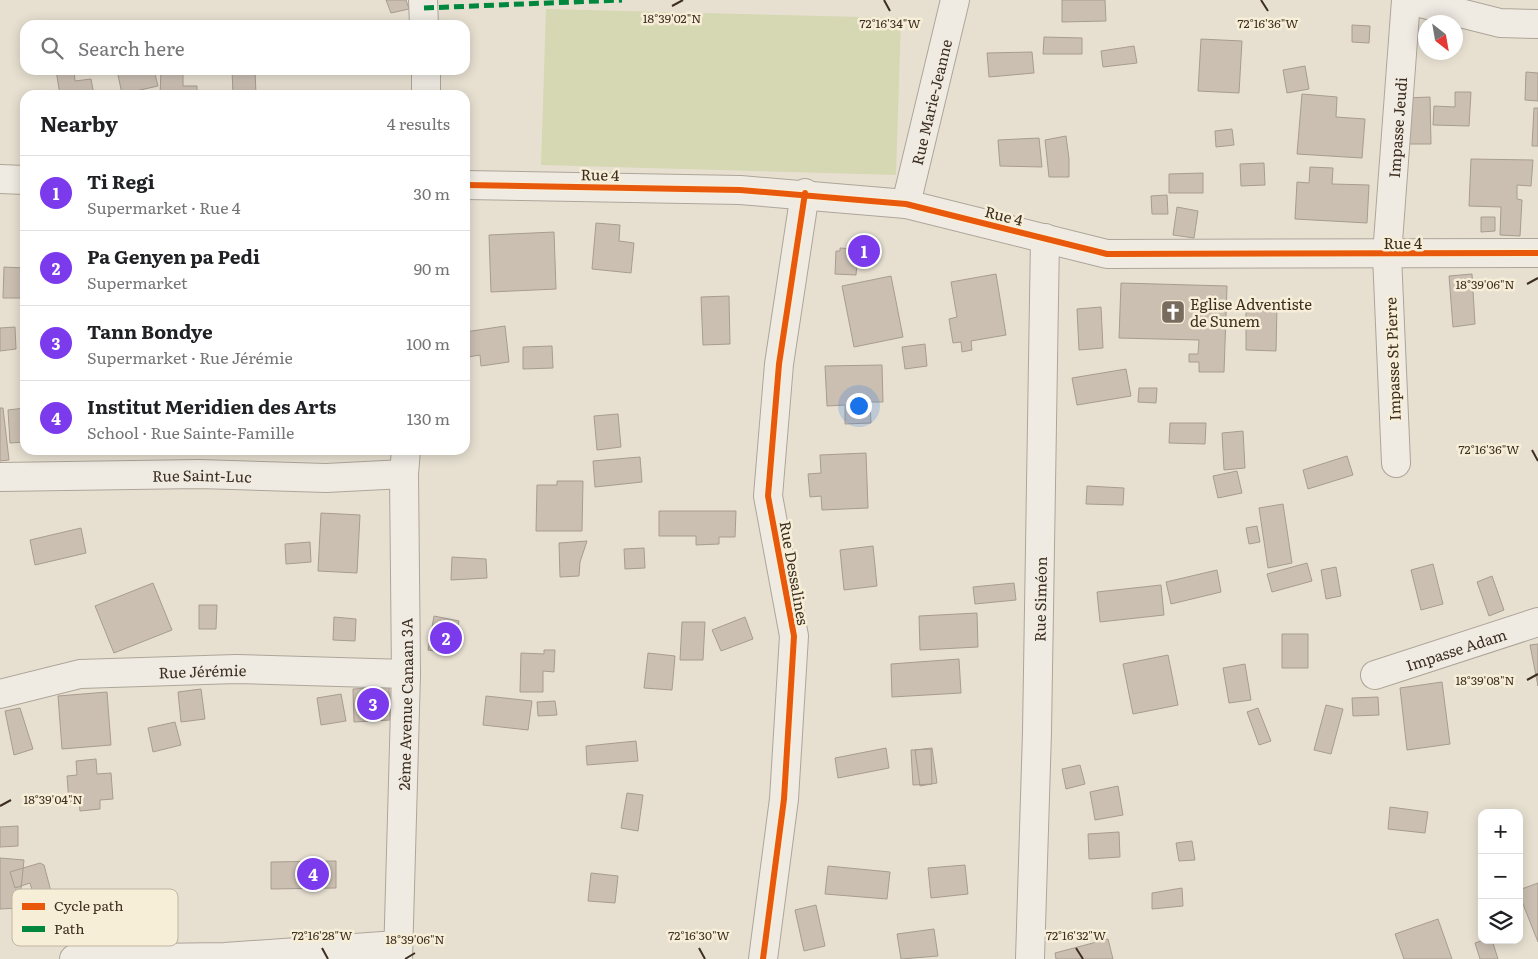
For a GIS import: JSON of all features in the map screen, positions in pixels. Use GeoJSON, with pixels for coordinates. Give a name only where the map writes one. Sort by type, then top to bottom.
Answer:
{"type":"FeatureCollection","features":[{"type":"Feature","properties":{"kind":"street"},"geometry":{"type":"LineString","coordinates":[[423,0],[424,20]]}},
{"type":"Feature","properties":{"kind":"street","name":"Rue Marie-Jeanne"},"geometry":{"type":"LineString","coordinates":[[906,204],[955,0]]}},
{"type":"Feature","properties":{"kind":"street"},"geometry":{"type":"LineString","coordinates":[[1407,0],[1500,22],[1538,24]]}},
{"type":"Feature","properties":{"kind":"street","name":"Impasse Jeudi"},"geometry":{"type":"LineString","coordinates":[[1387,255],[1407,0]]}},
{"type":"Feature","properties":{"kind":"street"},"geometry":{"type":"LineString","coordinates":[[426,75],[426,90]]}},
{"type":"Feature","properties":{"kind":"street"},"geometry":{"type":"LineString","coordinates":[[0,179],[20,180]]}},
{"type":"Feature","properties":{"kind":"street","name":"Rue 4"},"geometry":{"type":"LineString","coordinates":[[470,185],[740,190],[906,204],[1107,254],[1387,255],[1538,253]]}},
{"type":"Feature","properties":{"kind":"street","name":"Rue Dessalines"},"geometry":{"type":"LineString","coordinates":[[763,959],[784,799],[794,636],[768,496],[779,364],[805,194]]}},
{"type":"Feature","properties":{"kind":"street","name":"Rue Siméon"},"geometry":{"type":"LineString","coordinates":[[1030,959],[1038,722],[1045,238]]}},
{"type":"Feature","properties":{"kind":"street","name":"Impasse St Pierre"},"geometry":{"type":"LineString","coordinates":[[1387,255],[1396,463]]}},
{"type":"Feature","properties":{"kind":"street","name":"Rue Saint-Luc"},"geometry":{"type":"LineString","coordinates":[[0,477],[199,474],[326,478],[405,462]]}},
{"type":"Feature","properties":{"kind":"street","name":"2ème Avenue Canaan 3A"},"geometry":{"type":"LineString","coordinates":[[397,952],[406,674],[405,462]]}},
{"type":"Feature","properties":{"kind":"street","name":"Impasse Adam"},"geometry":{"type":"LineString","coordinates":[[1375,675],[1538,622]]}},
{"type":"Feature","properties":{"kind":"street","name":"Rue Jérémie"},"geometry":{"type":"LineString","coordinates":[[0,694],[80,674],[236,669],[406,674]]}},
{"type":"Feature","properties":{"kind":"street"},"geometry":{"type":"LineString","coordinates":[[74,959],[225,958],[397,952]]}},
{"type":"Feature","properties":{"kind":"green space"},"geometry":{"type":"Polygon","coordinates":[[[546,9],[901,18],[896,175],[541,165],[546,9]]]}},
{"type":"Feature","properties":{"kind":"building"},"geometry":{"type":"Polygon","coordinates":[[[386,0],[406,0],[409,9],[391,13],[386,0]]]}},
{"type":"Feature","properties":{"kind":"building"},"geometry":{"type":"Polygon","coordinates":[[[1062,0],[1105,0],[1106,21],[1062,22],[1062,0]]]}},
{"type":"Feature","properties":{"kind":"building"},"geometry":{"type":"Polygon","coordinates":[[[1352,25],[1370,26],[1369,43],[1352,42],[1352,25]]]}},
{"type":"Feature","properties":{"kind":"building"},"geometry":{"type":"Polygon","coordinates":[[[1044,37],[1082,38],[1082,54],[1043,54],[1044,37]]]}},
{"type":"Feature","properties":{"kind":"building"},"geometry":{"type":"Polygon","coordinates":[[[1201,39],[1242,41],[1239,93],[1198,91],[1201,39]]]}},
{"type":"Feature","properties":{"kind":"building"},"geometry":{"type":"Polygon","coordinates":[[[1134,46],[1137,63],[1103,67],[1101,51],[1134,46]]]}},
{"type":"Feature","properties":{"kind":"building"},"geometry":{"type":"Polygon","coordinates":[[[1032,52],[1034,73],[989,77],[987,53],[1032,52]]]}},
{"type":"Feature","properties":{"kind":"building"},"geometry":{"type":"Polygon","coordinates":[[[1305,66],[1309,89],[1287,93],[1283,70],[1305,66]]]}},
{"type":"Feature","properties":{"kind":"building"},"geometry":{"type":"Polygon","coordinates":[[[1526,72],[1538,73],[1538,101],[1525,100],[1526,72]]]}},
{"type":"Feature","properties":{"kind":"building"},"geometry":{"type":"Polygon","coordinates":[[[57,75],[74,75],[75,81],[91,79],[93,90],[59,90],[57,75]]]}},
{"type":"Feature","properties":{"kind":"building"},"geometry":{"type":"Polygon","coordinates":[[[118,75],[155,75],[158,86],[140,90],[121,90],[118,75]]]}},
{"type":"Feature","properties":{"kind":"building"},"geometry":{"type":"Polygon","coordinates":[[[161,75],[183,75],[183,86],[197,86],[197,90],[160,90],[161,75]]]}},
{"type":"Feature","properties":{"kind":"building"},"geometry":{"type":"Polygon","coordinates":[[[232,75],[255,75],[256,90],[233,90],[232,75]]]}},
{"type":"Feature","properties":{"kind":"building"},"geometry":{"type":"Polygon","coordinates":[[[1455,92],[1471,92],[1469,126],[1433,125],[1434,106],[1455,107],[1455,92]]]}},
{"type":"Feature","properties":{"kind":"building"},"geometry":{"type":"Polygon","coordinates":[[[1302,94],[1337,97],[1336,117],[1365,119],[1362,158],[1297,154],[1302,94]]]}},
{"type":"Feature","properties":{"kind":"building"},"geometry":{"type":"Polygon","coordinates":[[[1430,97],[1431,144],[1406,144],[1405,98],[1430,97]]]}},
{"type":"Feature","properties":{"kind":"building"},"geometry":{"type":"Polygon","coordinates":[[[1534,108],[1538,108],[1538,146],[1532,146],[1534,108]]]}},
{"type":"Feature","properties":{"kind":"building"},"geometry":{"type":"Polygon","coordinates":[[[1232,129],[1234,145],[1216,147],[1215,131],[1232,129]]]}},
{"type":"Feature","properties":{"kind":"building"},"geometry":{"type":"Polygon","coordinates":[[[1066,136],[1069,177],[1049,177],[1045,140],[1066,136]]]}},
{"type":"Feature","properties":{"kind":"building"},"geometry":{"type":"Polygon","coordinates":[[[1039,138],[1042,167],[1000,166],[998,140],[1039,138]]]}},
{"type":"Feature","properties":{"kind":"building"},"geometry":{"type":"Polygon","coordinates":[[[1471,159],[1533,160],[1531,186],[1517,185],[1517,199],[1522,200],[1520,236],[1500,235],[1501,207],[1469,206],[1471,159]]]}},
{"type":"Feature","properties":{"kind":"building"},"geometry":{"type":"Polygon","coordinates":[[[1264,163],[1265,185],[1241,186],[1240,164],[1264,163]]]}},
{"type":"Feature","properties":{"kind":"building"},"geometry":{"type":"Polygon","coordinates":[[[1310,167],[1333,168],[1332,184],[1369,185],[1367,223],[1295,219],[1297,182],[1309,183],[1310,167]]]}},
{"type":"Feature","properties":{"kind":"building"},"geometry":{"type":"Polygon","coordinates":[[[1203,173],[1203,193],[1169,193],[1169,174],[1203,173]]]}},
{"type":"Feature","properties":{"kind":"building"},"geometry":{"type":"Polygon","coordinates":[[[1167,195],[1168,214],[1152,214],[1151,196],[1167,195]]]}},
{"type":"Feature","properties":{"kind":"building"},"geometry":{"type":"Polygon","coordinates":[[[1177,207],[1198,211],[1194,238],[1173,235],[1177,207]]]}},
{"type":"Feature","properties":{"kind":"building"},"geometry":{"type":"Polygon","coordinates":[[[1481,217],[1495,217],[1495,231],[1481,232],[1481,217]]]}},
{"type":"Feature","properties":{"kind":"building"},"geometry":{"type":"Polygon","coordinates":[[[596,223],[620,225],[619,241],[634,243],[631,273],[592,269],[596,223]]]}},
{"type":"Feature","properties":{"kind":"building"},"geometry":{"type":"Polygon","coordinates":[[[554,232],[556,289],[491,292],[489,235],[554,232]]]}},
{"type":"Feature","properties":{"kind":"building"},"geometry":{"type":"Polygon","coordinates":[[[840,248],[854,249],[854,252],[858,252],[856,275],[835,274],[836,251],[840,251],[840,248]]]}},
{"type":"Feature","properties":{"kind":"building"},"geometry":{"type":"Polygon","coordinates":[[[4,267],[20,268],[20,298],[3,298],[4,267]]]}},
{"type":"Feature","properties":{"kind":"building"},"geometry":{"type":"Polygon","coordinates":[[[996,274],[1006,335],[971,341],[972,350],[962,352],[961,342],[953,343],[949,319],[957,317],[951,282],[996,274]]]}},
{"type":"Feature","properties":{"kind":"building"},"geometry":{"type":"Polygon","coordinates":[[[1472,274],[1475,324],[1453,327],[1449,276],[1472,274]]]}},
{"type":"Feature","properties":{"kind":"building"},"geometry":{"type":"Polygon","coordinates":[[[891,276],[903,337],[854,347],[842,286],[891,276]]]}},
{"type":"Feature","properties":{"kind":"building","name":"Eglise Adventiste de Sunem"},"geometry":{"type":"Polygon","coordinates":[[[1121,283],[1227,286],[1224,372],[1199,372],[1199,362],[1189,362],[1189,354],[1198,354],[1199,340],[1119,338],[1121,283]]]}},
{"type":"Feature","properties":{"kind":"building"},"geometry":{"type":"Polygon","coordinates":[[[729,296],[730,344],[703,345],[701,297],[729,296]]]}},
{"type":"Feature","properties":{"kind":"building"},"geometry":{"type":"Polygon","coordinates":[[[1246,306],[1277,306],[1276,351],[1246,350],[1246,306]]]}},
{"type":"Feature","properties":{"kind":"building"},"geometry":{"type":"Polygon","coordinates":[[[1101,307],[1103,348],[1079,350],[1077,309],[1101,307]]]}},
{"type":"Feature","properties":{"kind":"building"},"geometry":{"type":"Polygon","coordinates":[[[505,326],[509,362],[481,366],[480,355],[470,357],[470,331],[505,326]]]}},
{"type":"Feature","properties":{"kind":"building"},"geometry":{"type":"Polygon","coordinates":[[[15,327],[16,349],[0,351],[0,328],[15,327]]]}},
{"type":"Feature","properties":{"kind":"building"},"geometry":{"type":"Polygon","coordinates":[[[925,344],[927,366],[905,369],[902,347],[925,344]]]}},
{"type":"Feature","properties":{"kind":"building"},"geometry":{"type":"Polygon","coordinates":[[[552,346],[553,368],[523,369],[523,347],[552,346]]]}},
{"type":"Feature","properties":{"kind":"building"},"geometry":{"type":"Polygon","coordinates":[[[882,365],[883,402],[870,402],[871,423],[845,424],[845,405],[827,406],[825,366],[882,365]]]}},
{"type":"Feature","properties":{"kind":"building"},"geometry":{"type":"Polygon","coordinates":[[[1126,369],[1131,396],[1077,405],[1072,378],[1126,369]]]}},
{"type":"Feature","properties":{"kind":"building"},"geometry":{"type":"Polygon","coordinates":[[[1139,388],[1157,388],[1156,403],[1138,402],[1139,388]]]}},
{"type":"Feature","properties":{"kind":"building"},"geometry":{"type":"Polygon","coordinates":[[[0,408],[3,408],[9,460],[0,461],[0,408]]]}},
{"type":"Feature","properties":{"kind":"building"},"geometry":{"type":"Polygon","coordinates":[[[20,409],[20,442],[10,443],[8,410],[20,409]]]}},
{"type":"Feature","properties":{"kind":"building"},"geometry":{"type":"Polygon","coordinates":[[[618,414],[621,447],[597,450],[594,416],[618,414]]]}},
{"type":"Feature","properties":{"kind":"building"},"geometry":{"type":"Polygon","coordinates":[[[1170,423],[1206,423],[1205,444],[1169,443],[1170,423]]]}},
{"type":"Feature","properties":{"kind":"building"},"geometry":{"type":"Polygon","coordinates":[[[1243,431],[1245,468],[1224,470],[1222,433],[1243,431]]]}},
{"type":"Feature","properties":{"kind":"building"},"geometry":{"type":"Polygon","coordinates":[[[866,453],[868,508],[822,510],[821,496],[810,497],[808,474],[821,473],[820,455],[866,453]]]}},
{"type":"Feature","properties":{"kind":"building"},"geometry":{"type":"Polygon","coordinates":[[[1347,456],[1353,475],[1308,489],[1303,470],[1347,456]]]}},
{"type":"Feature","properties":{"kind":"building"},"geometry":{"type":"Polygon","coordinates":[[[640,457],[642,482],[595,487],[593,461],[640,457]]]}},
{"type":"Feature","properties":{"kind":"building"},"geometry":{"type":"Polygon","coordinates":[[[1237,471],[1242,493],[1218,498],[1213,476],[1237,471]]]}},
{"type":"Feature","properties":{"kind":"building"},"geometry":{"type":"Polygon","coordinates":[[[557,481],[583,481],[582,531],[536,531],[537,485],[557,485],[557,481]]]}},
{"type":"Feature","properties":{"kind":"building"},"geometry":{"type":"Polygon","coordinates":[[[1087,486],[1124,488],[1123,505],[1086,504],[1087,486]]]}},
{"type":"Feature","properties":{"kind":"building"},"geometry":{"type":"Polygon","coordinates":[[[1283,504],[1292,563],[1268,568],[1259,508],[1283,504]]]}},
{"type":"Feature","properties":{"kind":"building"},"geometry":{"type":"Polygon","coordinates":[[[659,511],[736,511],[735,537],[719,537],[719,544],[696,545],[696,536],[659,536],[659,511]]]}},
{"type":"Feature","properties":{"kind":"building"},"geometry":{"type":"Polygon","coordinates":[[[321,513],[360,515],[357,573],[318,571],[321,513]]]}},
{"type":"Feature","properties":{"kind":"building"},"geometry":{"type":"Polygon","coordinates":[[[1257,526],[1260,542],[1249,544],[1246,528],[1257,526]]]}},
{"type":"Feature","properties":{"kind":"building"},"geometry":{"type":"Polygon","coordinates":[[[81,528],[86,553],[35,565],[30,540],[81,528]]]}},
{"type":"Feature","properties":{"kind":"building"},"geometry":{"type":"Polygon","coordinates":[[[587,541],[580,562],[579,576],[560,577],[559,543],[587,541]]]}},
{"type":"Feature","properties":{"kind":"building"},"geometry":{"type":"Polygon","coordinates":[[[310,542],[311,562],[286,564],[285,544],[310,542]]]}},
{"type":"Feature","properties":{"kind":"building"},"geometry":{"type":"Polygon","coordinates":[[[873,546],[877,586],[844,590],[840,550],[873,546]]]}},
{"type":"Feature","properties":{"kind":"building"},"geometry":{"type":"Polygon","coordinates":[[[644,548],[645,568],[625,569],[624,549],[644,548]]]}},
{"type":"Feature","properties":{"kind":"building"},"geometry":{"type":"Polygon","coordinates":[[[452,557],[486,559],[487,578],[451,580],[452,557]]]}},
{"type":"Feature","properties":{"kind":"building"},"geometry":{"type":"Polygon","coordinates":[[[1307,563],[1312,581],[1272,592],[1267,574],[1307,563]]]}},
{"type":"Feature","properties":{"kind":"building"},"geometry":{"type":"Polygon","coordinates":[[[1433,564],[1443,604],[1421,610],[1411,570],[1433,564]]]}},
{"type":"Feature","properties":{"kind":"building"},"geometry":{"type":"Polygon","coordinates":[[[1336,567],[1341,596],[1326,599],[1321,570],[1336,567]]]}},
{"type":"Feature","properties":{"kind":"building"},"geometry":{"type":"Polygon","coordinates":[[[1217,570],[1221,592],[1171,604],[1166,582],[1217,570]]]}},
{"type":"Feature","properties":{"kind":"building"},"geometry":{"type":"Polygon","coordinates":[[[1492,576],[1504,610],[1489,616],[1477,582],[1492,576]]]}},
{"type":"Feature","properties":{"kind":"building"},"geometry":{"type":"Polygon","coordinates":[[[153,583],[172,630],[114,653],[95,606],[153,583]]]}},
{"type":"Feature","properties":{"kind":"building"},"geometry":{"type":"Polygon","coordinates":[[[1014,583],[1016,600],[975,604],[973,587],[1014,583]]]}},
{"type":"Feature","properties":{"kind":"building"},"geometry":{"type":"Polygon","coordinates":[[[1161,585],[1164,615],[1100,622],[1097,592],[1161,585]]]}},
{"type":"Feature","properties":{"kind":"building"},"geometry":{"type":"Polygon","coordinates":[[[199,605],[217,605],[216,629],[199,629],[199,605]]]}},
{"type":"Feature","properties":{"kind":"building"},"geometry":{"type":"Polygon","coordinates":[[[977,613],[978,647],[920,650],[919,616],[977,613]]]}},
{"type":"Feature","properties":{"kind":"building"},"geometry":{"type":"Polygon","coordinates":[[[434,616],[459,621],[453,654],[428,650],[434,616]]]}},
{"type":"Feature","properties":{"kind":"building"},"geometry":{"type":"Polygon","coordinates":[[[334,617],[356,619],[355,641],[333,640],[334,617]]]}},
{"type":"Feature","properties":{"kind":"building"},"geometry":{"type":"Polygon","coordinates":[[[745,617],[753,639],[721,651],[712,630],[745,617]]]}},
{"type":"Feature","properties":{"kind":"building"},"geometry":{"type":"Polygon","coordinates":[[[682,622],[705,622],[703,660],[680,660],[682,622]]]}},
{"type":"Feature","properties":{"kind":"building"},"geometry":{"type":"Polygon","coordinates":[[[1282,634],[1308,634],[1308,668],[1282,668],[1282,634]]]}},
{"type":"Feature","properties":{"kind":"building"},"geometry":{"type":"Polygon","coordinates":[[[1538,644],[1538,686],[1530,645],[1538,644]]]}},
{"type":"Feature","properties":{"kind":"building"},"geometry":{"type":"Polygon","coordinates":[[[544,650],[555,650],[554,672],[543,671],[543,692],[520,692],[521,653],[544,654],[544,650]]]}},
{"type":"Feature","properties":{"kind":"building"},"geometry":{"type":"Polygon","coordinates":[[[648,653],[675,656],[672,690],[644,688],[648,653]]]}},
{"type":"Feature","properties":{"kind":"building"},"geometry":{"type":"Polygon","coordinates":[[[1168,655],[1178,705],[1133,714],[1123,664],[1168,655]]]}},
{"type":"Feature","properties":{"kind":"building"},"geometry":{"type":"Polygon","coordinates":[[[959,659],[961,693],[892,697],[891,664],[959,659]]]}},
{"type":"Feature","properties":{"kind":"building"},"geometry":{"type":"Polygon","coordinates":[[[1245,664],[1251,700],[1229,703],[1223,668],[1245,664]]]}},
{"type":"Feature","properties":{"kind":"building"},"geometry":{"type":"Polygon","coordinates":[[[1442,682],[1450,744],[1407,750],[1400,688],[1442,682]]]}},
{"type":"Feature","properties":{"kind":"building"},"geometry":{"type":"Polygon","coordinates":[[[389,687],[390,720],[354,722],[353,689],[389,687]]]}},
{"type":"Feature","properties":{"kind":"building"},"geometry":{"type":"Polygon","coordinates":[[[201,689],[205,719],[181,722],[178,692],[201,689]]]}},
{"type":"Feature","properties":{"kind":"building"},"geometry":{"type":"Polygon","coordinates":[[[107,692],[111,745],[62,749],[58,696],[107,692]]]}},
{"type":"Feature","properties":{"kind":"building"},"geometry":{"type":"Polygon","coordinates":[[[341,694],[346,721],[321,725],[317,698],[341,694]]]}},
{"type":"Feature","properties":{"kind":"building"},"geometry":{"type":"Polygon","coordinates":[[[486,696],[532,701],[528,730],[483,725],[486,696]]]}},
{"type":"Feature","properties":{"kind":"building"},"geometry":{"type":"Polygon","coordinates":[[[1378,697],[1379,715],[1353,716],[1352,698],[1378,697]]]}},
{"type":"Feature","properties":{"kind":"building"},"geometry":{"type":"Polygon","coordinates":[[[555,701],[557,715],[538,716],[537,702],[555,701]]]}},
{"type":"Feature","properties":{"kind":"building"},"geometry":{"type":"Polygon","coordinates":[[[1326,705],[1343,709],[1331,754],[1314,750],[1326,705]]]}},
{"type":"Feature","properties":{"kind":"building"},"geometry":{"type":"Polygon","coordinates":[[[20,708],[33,749],[14,755],[5,711],[20,708]]]}},
{"type":"Feature","properties":{"kind":"building"},"geometry":{"type":"Polygon","coordinates":[[[1258,708],[1271,741],[1259,745],[1247,712],[1258,708]]]}},
{"type":"Feature","properties":{"kind":"building"},"geometry":{"type":"Polygon","coordinates":[[[175,722],[181,745],[153,752],[148,728],[175,722]]]}},
{"type":"Feature","properties":{"kind":"building"},"geometry":{"type":"Polygon","coordinates":[[[636,741],[638,761],[587,765],[586,746],[636,741]]]}},
{"type":"Feature","properties":{"kind":"building"},"geometry":{"type":"Polygon","coordinates":[[[886,748],[889,768],[838,778],[835,758],[886,748]]]}},
{"type":"Feature","properties":{"kind":"building"},"geometry":{"type":"Polygon","coordinates":[[[932,748],[937,783],[920,786],[915,750],[932,748]]]}},
{"type":"Feature","properties":{"kind":"building"},"geometry":{"type":"Polygon","coordinates":[[[931,749],[932,784],[913,785],[911,750],[931,749]]]}},
{"type":"Feature","properties":{"kind":"building"},"geometry":{"type":"Polygon","coordinates":[[[96,759],[97,774],[111,773],[113,799],[100,800],[100,809],[80,811],[79,801],[69,802],[67,776],[77,775],[76,761],[96,759]]]}},
{"type":"Feature","properties":{"kind":"building"},"geometry":{"type":"Polygon","coordinates":[[[1080,765],[1085,784],[1066,789],[1062,769],[1080,765]]]}},
{"type":"Feature","properties":{"kind":"building"},"geometry":{"type":"Polygon","coordinates":[[[1118,786],[1123,815],[1095,820],[1090,792],[1118,786]]]}},
{"type":"Feature","properties":{"kind":"building"},"geometry":{"type":"Polygon","coordinates":[[[627,793],[643,795],[638,831],[621,828],[627,793]]]}},
{"type":"Feature","properties":{"kind":"building"},"geometry":{"type":"Polygon","coordinates":[[[1390,807],[1428,812],[1425,833],[1388,829],[1390,807]]]}},
{"type":"Feature","properties":{"kind":"building"},"geometry":{"type":"Polygon","coordinates":[[[18,826],[18,846],[0,847],[0,827],[18,826]]]}},
{"type":"Feature","properties":{"kind":"building"},"geometry":{"type":"Polygon","coordinates":[[[1119,832],[1120,857],[1089,859],[1088,834],[1119,832]]]}},
{"type":"Feature","properties":{"kind":"building"},"geometry":{"type":"Polygon","coordinates":[[[1192,841],[1195,860],[1179,861],[1176,843],[1192,841]]]}},
{"type":"Feature","properties":{"kind":"building"},"geometry":{"type":"Polygon","coordinates":[[[0,858],[24,860],[21,889],[12,889],[12,908],[0,909],[0,858]]]}},
{"type":"Feature","properties":{"kind":"building"},"geometry":{"type":"Polygon","coordinates":[[[336,861],[336,888],[271,889],[271,862],[336,861]]]}},
{"type":"Feature","properties":{"kind":"building"},"geometry":{"type":"Polygon","coordinates":[[[40,863],[44,865],[50,889],[32,889],[30,883],[15,888],[10,872],[40,863]]]}},
{"type":"Feature","properties":{"kind":"building"},"geometry":{"type":"Polygon","coordinates":[[[965,865],[968,894],[931,898],[928,868],[965,865]]]}},
{"type":"Feature","properties":{"kind":"building"},"geometry":{"type":"Polygon","coordinates":[[[828,866],[890,872],[887,899],[825,894],[828,866]]]}},
{"type":"Feature","properties":{"kind":"building"},"geometry":{"type":"Polygon","coordinates":[[[591,873],[618,876],[615,903],[588,901],[591,873]]]}},
{"type":"Feature","properties":{"kind":"building"},"geometry":{"type":"Polygon","coordinates":[[[1538,883],[1538,942],[1523,904],[1523,889],[1538,883]]]}},
{"type":"Feature","properties":{"kind":"building"},"geometry":{"type":"Polygon","coordinates":[[[1182,888],[1183,906],[1152,909],[1152,893],[1182,888]]]}},
{"type":"Feature","properties":{"kind":"building"},"geometry":{"type":"Polygon","coordinates":[[[816,905],[825,946],[804,951],[795,910],[816,905]]]}},
{"type":"Feature","properties":{"kind":"building"},"geometry":{"type":"Polygon","coordinates":[[[1438,919],[1452,959],[1404,959],[1395,934],[1438,919]]]}},
{"type":"Feature","properties":{"kind":"building"},"geometry":{"type":"Polygon","coordinates":[[[934,929],[938,956],[901,959],[897,934],[934,929]]]}},
{"type":"Feature","properties":{"kind":"building"},"geometry":{"type":"Polygon","coordinates":[[[1108,939],[1113,959],[1056,959],[1055,953],[1108,939]]]}},
{"type":"Feature","properties":{"kind":"building"},"geometry":{"type":"Polygon","coordinates":[[[1475,943],[1493,944],[1498,959],[1480,959],[1475,943]]]}},
{"type":"Feature","properties":{"kind":"marked path"},"geometry":{"type":"LineString","coordinates":[[424,8],[622,0]]}},
{"type":"Feature","properties":{"kind":"cycle path"},"geometry":{"type":"LineString","coordinates":[[470,185],[740,190],[906,204],[1107,254],[1538,253]]}},
{"type":"Feature","properties":{"kind":"cycle path"},"geometry":{"type":"LineString","coordinates":[[763,959],[784,799],[794,636],[768,496],[779,364],[805,193]]}},
{"type":"Feature","properties":{"kind":"place","name":"Ti Regi"},"geometry":{"type":"Point","coordinates":[864,251]}},
{"type":"Feature","properties":{"kind":"place","name":"Eglise Adventiste de Sunem"},"geometry":{"type":"Point","coordinates":[1173,312]}},
{"type":"Feature","properties":{"kind":"place","name":"Pa Genyen pa Pedi"},"geometry":{"type":"Point","coordinates":[446,638]}},
{"type":"Feature","properties":{"kind":"place","name":"Tann Bondye"},"geometry":{"type":"Point","coordinates":[373,704]}},
{"type":"Feature","properties":{"kind":"place","name":"Institut Meridien des Arts"},"geometry":{"type":"Point","coordinates":[313,874]}}]}
